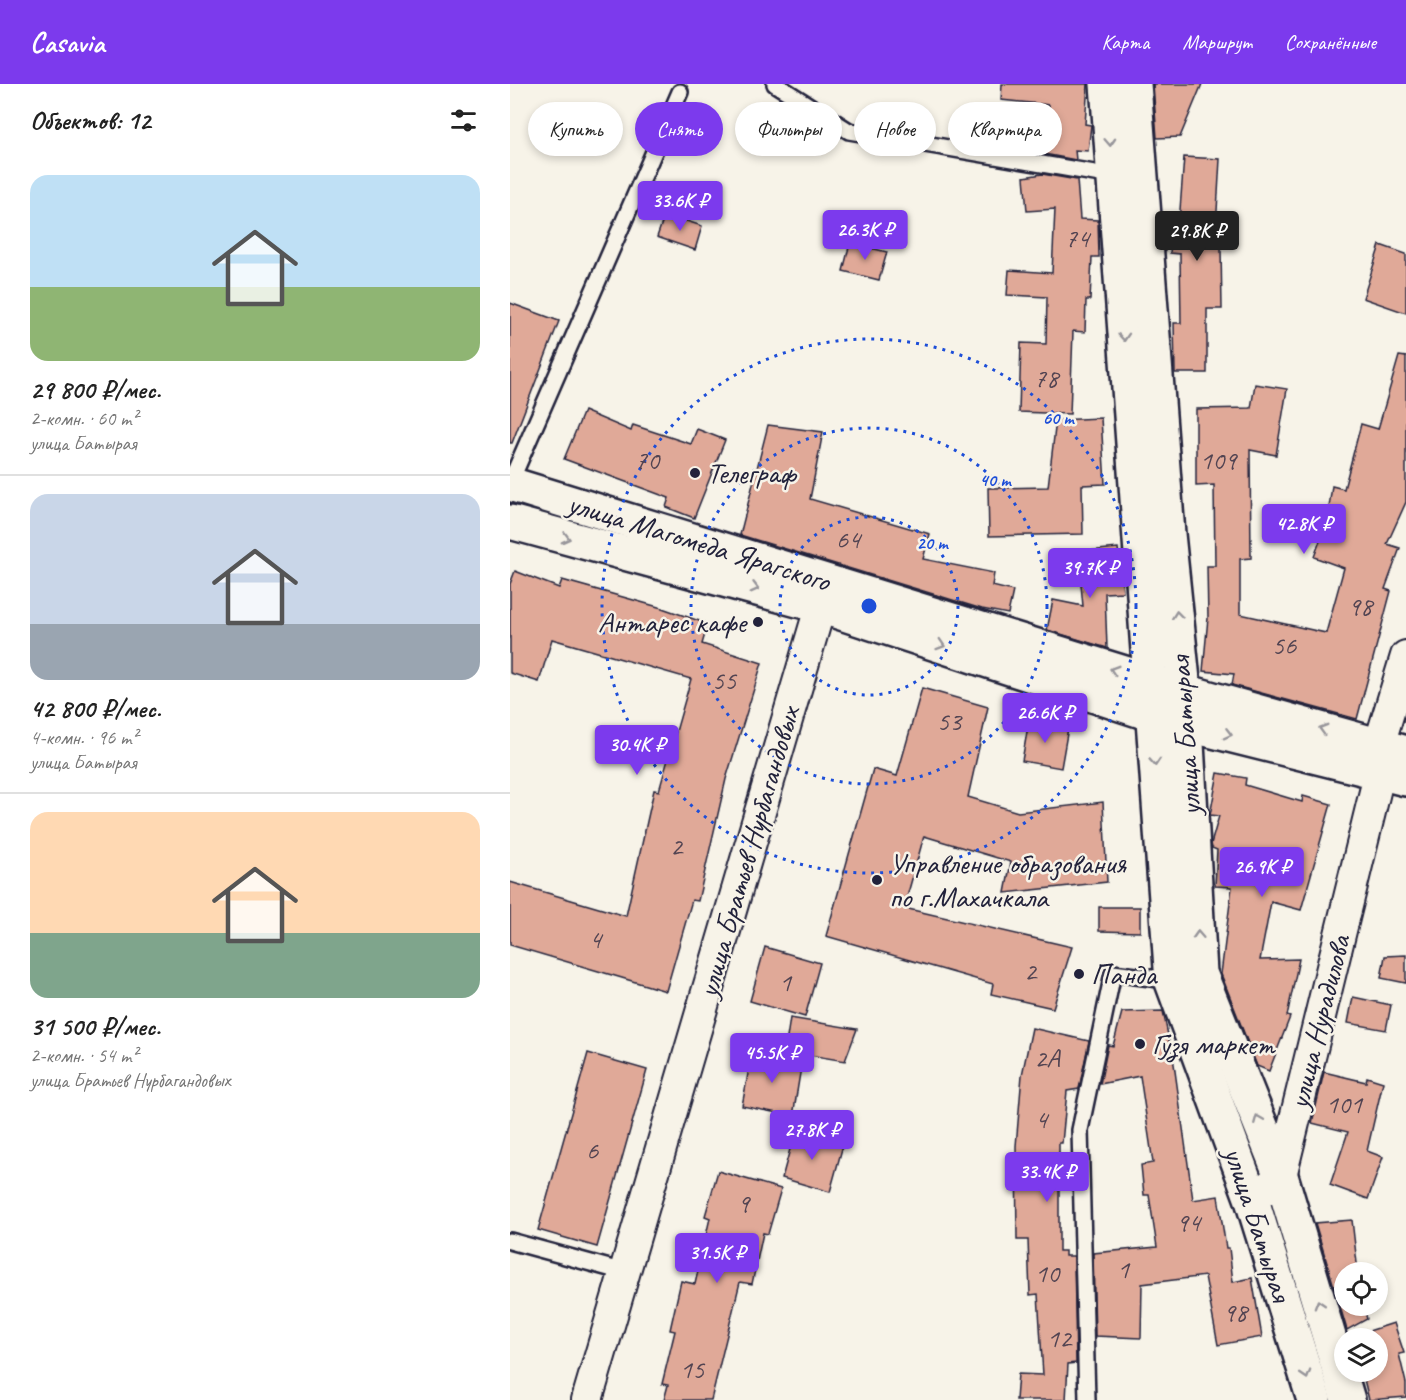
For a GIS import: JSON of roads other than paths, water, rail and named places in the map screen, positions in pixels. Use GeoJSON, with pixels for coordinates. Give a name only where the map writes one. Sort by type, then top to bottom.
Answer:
{"type":"FeatureCollection","features":[{"type":"Feature","properties":{"kind":"main road","name":"улица Батырая"},"geometry":{"type":"LineString","coordinates":[[1107,84],[1151,714],[1186,977],[1314,1400]]}},
{"type":"Feature","properties":{"kind":"main road","name":"улица Батырая"},"geometry":{"type":"LineString","coordinates":[[1134,84],[1164,487],[1184,690],[1186,977],[1281,1176],[1348,1400]]}},
{"type":"Feature","properties":{"kind":"main road","name":"улица Магомеда Ярагского"},"geometry":{"type":"LineString","coordinates":[[510,484],[824,593],[1151,714],[1185,723],[1393,762]]}},
{"type":"Feature","properties":{"kind":"main road","name":"улица Магомеда Ярагского"},"geometry":{"type":"LineString","coordinates":[[510,522],[824,593],[1149,680],[1393,762]]}},
{"type":"Feature","properties":{"kind":"street","name":"улица Братьев Нурбагандовых"},"geometry":{"type":"LineString","coordinates":[[587,1400],[824,593]]}},
{"type":"Feature","properties":{"kind":"street","name":"улица Нурадилова"},"geometry":{"type":"LineString","coordinates":[[1281,1176],[1393,762],[1406,656]]}},
{"type":"Feature","properties":{"kind":"street"},"geometry":{"type":"LineString","coordinates":[[1252,1200],[1281,1176]]}},
{"type":"Feature","properties":{"kind":"lane"},"geometry":{"type":"LineString","coordinates":[[775,84],[849,130],[1112,176]]}},
{"type":"Feature","properties":{"kind":"lane"},"geometry":{"type":"LineString","coordinates":[[510,484],[680,92]]}},
{"type":"Feature","properties":{"kind":"lane"},"geometry":{"type":"LineString","coordinates":[[1087,1400],[1080,1130],[1113,973],[1186,977]]}},
{"type":"Feature","properties":{"kind":"lane"},"geometry":{"type":"LineString","coordinates":[[510,1241],[624,1272]]}},
{"type":"Feature","properties":{"kind":"place","name":"Телеграф"},"geometry":{"type":"Point","coordinates":[695,473]}},
{"type":"Feature","properties":{"kind":"place","name":"Антарес кафе"},"geometry":{"type":"Point","coordinates":[758,622]}},
{"type":"Feature","properties":{"kind":"place","name":"Управление образования по г.Махачкала"},"geometry":{"type":"Point","coordinates":[877,880]}},
{"type":"Feature","properties":{"kind":"place","name":"Панда"},"geometry":{"type":"Point","coordinates":[1079,974]}},
{"type":"Feature","properties":{"kind":"place","name":"Гузя маркет"},"geometry":{"type":"Point","coordinates":[1140,1044]}}]}
